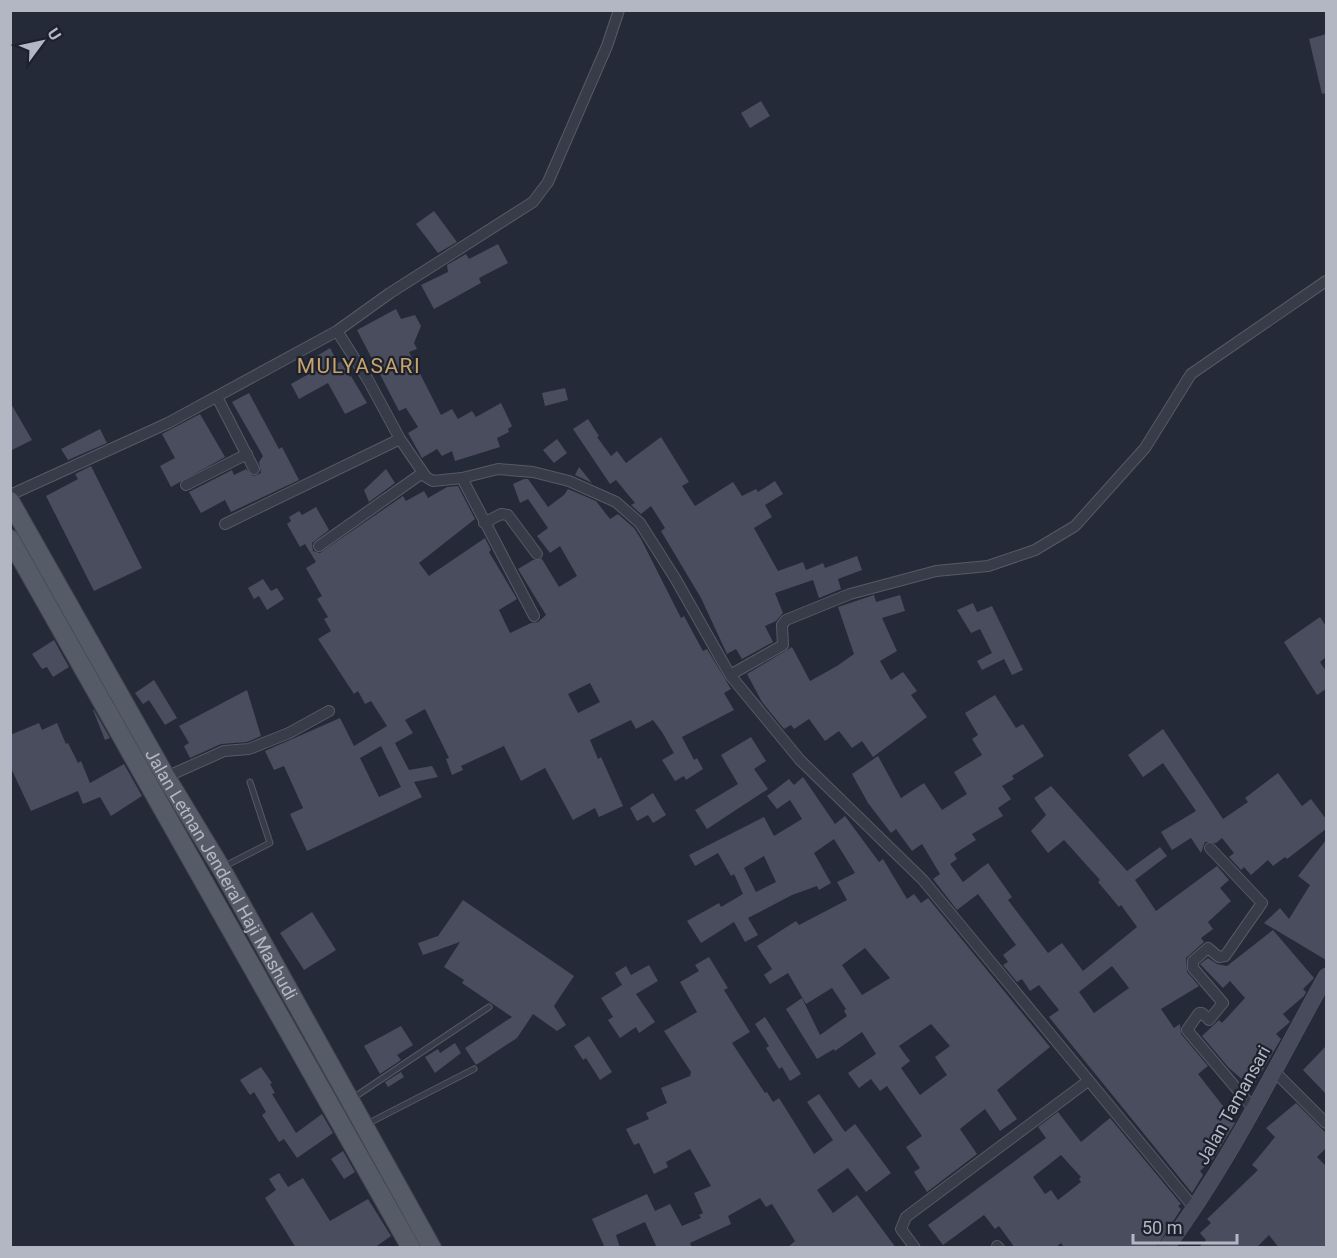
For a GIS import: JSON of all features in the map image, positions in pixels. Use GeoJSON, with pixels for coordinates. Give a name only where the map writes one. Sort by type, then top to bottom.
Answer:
{"type":"FeatureCollection","features":[{"type":"Feature","properties":{"kind":"main road","name":"Jalan Letnan Jenderal Haji Mashudi"},"geometry":{"type":"LineString","coordinates":[[10,501],[77,639],[329,1084],[350,1101],[432,1248]]}},
{"type":"Feature","properties":{"kind":"main road","name":"Jalan Letnan Jenderal Haji Mashudi"},"geometry":{"type":"LineString","coordinates":[[10,539],[166,777],[221,868],[411,1248]]}},
{"type":"Feature","properties":{"kind":"main road","name":"Jalan Tamansari"},"geometry":{"type":"LineString","coordinates":[[1166,1248],[1195,1209],[1326,976]]}},
{"type":"Feature","properties":{"kind":"street"},"geometry":{"type":"LineString","coordinates":[[10,495],[168,423],[337,331],[390,293],[533,202],[548,182],[607,46],[619,10]]}},
{"type":"Feature","properties":{"kind":"street"},"geometry":{"type":"LineString","coordinates":[[730,675],[783,645],[785,641],[782,628],[786,620],[850,594],[936,571],[988,566],[1035,550],[1076,526],[1145,448],[1191,374],[1326,281]]}},
{"type":"Feature","properties":{"kind":"street"},"geometry":{"type":"LineString","coordinates":[[337,331],[367,378],[421,474],[433,481],[462,478],[498,469],[532,472],[569,482],[616,502],[640,523],[675,578],[730,675],[800,760],[923,879],[1195,1209]]}},
{"type":"Feature","properties":{"kind":"street"},"geometry":{"type":"LineString","coordinates":[[217,397],[254,469]]}},
{"type":"Feature","properties":{"kind":"street"},"geometry":{"type":"LineString","coordinates":[[225,524],[400,439]]}},
{"type":"Feature","properties":{"kind":"street"},"geometry":{"type":"LineString","coordinates":[[186,485],[247,454]]}},
{"type":"Feature","properties":{"kind":"street"},"geometry":{"type":"LineString","coordinates":[[319,546],[421,474]]}},
{"type":"Feature","properties":{"kind":"street"},"geometry":{"type":"LineString","coordinates":[[462,478],[534,616]]}},
{"type":"Feature","properties":{"kind":"street"},"geometry":{"type":"LineString","coordinates":[[484,523],[505,514],[514,522],[537,554]]}},
{"type":"Feature","properties":{"kind":"street"},"geometry":{"type":"LineString","coordinates":[[166,777],[224,751],[249,749],[289,733],[329,711]]}},
{"type":"Feature","properties":{"kind":"street"},"geometry":{"type":"LineString","coordinates":[[1210,848],[1262,903],[1225,956],[1219,957],[1208,948],[1193,962],[1193,968],[1223,1003],[1209,1020],[1202,1012],[1199,1013],[1187,1030],[1253,1108]]}},
{"type":"Feature","properties":{"kind":"street"},"geometry":{"type":"LineString","coordinates":[[1274,1071],[1326,1123]]}},
{"type":"Feature","properties":{"kind":"street"},"geometry":{"type":"LineString","coordinates":[[915,1248],[901,1228],[906,1217],[1088,1081]]}},
{"type":"Feature","properties":{"kind":"lane"},"geometry":{"type":"LineString","coordinates":[[221,868],[270,843],[250,782]]}},
{"type":"Feature","properties":{"kind":"lane"},"geometry":{"type":"LineString","coordinates":[[350,1101],[489,1007]]}},
{"type":"Feature","properties":{"kind":"lane"},"geometry":{"type":"LineString","coordinates":[[363,1126],[474,1069]]}},
{"type":"Feature","properties":{"kind":"building"},"geometry":{"type":"Polygon","coordinates":[[[1326,34],[1326,93],[1322,94],[1309,39],[1326,34]]]}},
{"type":"Feature","properties":{"kind":"building"},"geometry":{"type":"Polygon","coordinates":[[[761,101],[770,116],[750,128],[741,113],[761,101]]]}},
{"type":"Feature","properties":{"kind":"building"},"geometry":{"type":"Polygon","coordinates":[[[434,211],[457,242],[438,253],[416,224],[434,211]]]}},
{"type":"Feature","properties":{"kind":"building"},"geometry":{"type":"Polygon","coordinates":[[[498,244],[508,263],[479,278],[481,283],[434,309],[421,285],[448,272],[447,265],[466,254],[469,259],[498,244]]]}},
{"type":"Feature","properties":{"kind":"building"},"geometry":{"type":"Polygon","coordinates":[[[396,309],[401,319],[415,315],[421,326],[414,343],[417,349],[409,352],[441,415],[452,409],[458,419],[472,411],[476,417],[501,403],[512,426],[508,429],[509,432],[497,438],[500,447],[455,461],[452,451],[442,456],[437,449],[422,458],[408,433],[418,427],[406,408],[399,411],[357,330],[396,309]]]}},
{"type":"Feature","properties":{"kind":"building"},"geometry":{"type":"Polygon","coordinates":[[[330,348],[367,403],[345,414],[328,383],[299,399],[291,384],[321,367],[315,357],[330,348]]]}},
{"type":"Feature","properties":{"kind":"building"},"geometry":{"type":"Polygon","coordinates":[[[565,388],[568,400],[545,406],[542,393],[565,388]]]}},
{"type":"Feature","properties":{"kind":"building"},"geometry":{"type":"Polygon","coordinates":[[[249,393],[279,449],[282,447],[299,480],[231,512],[225,500],[201,513],[189,492],[232,470],[234,475],[246,469],[253,476],[261,473],[259,462],[263,456],[232,402],[249,393]]]}},
{"type":"Feature","properties":{"kind":"building"},"geometry":{"type":"Polygon","coordinates":[[[10,402],[32,440],[10,451],[10,402]]]}},
{"type":"Feature","properties":{"kind":"building"},"geometry":{"type":"Polygon","coordinates":[[[200,414],[225,457],[171,487],[160,466],[175,458],[162,434],[200,414]]]}},
{"type":"Feature","properties":{"kind":"building"},"geometry":{"type":"Polygon","coordinates":[[[588,419],[599,436],[597,437],[611,456],[617,451],[626,463],[661,437],[689,482],[682,486],[695,506],[733,482],[742,496],[756,489],[758,492],[775,481],[783,494],[765,505],[772,517],[754,528],[778,571],[803,562],[806,570],[823,563],[825,568],[857,556],[862,570],[838,579],[841,589],[819,598],[813,580],[775,593],[783,613],[776,621],[765,626],[773,642],[742,659],[736,649],[727,654],[701,598],[661,531],[665,528],[651,506],[641,514],[631,505],[635,503],[616,480],[610,484],[573,429],[588,419]]]}},
{"type":"Feature","properties":{"kind":"building"},"geometry":{"type":"Polygon","coordinates":[[[100,429],[107,443],[68,460],[61,449],[100,429]]]}},
{"type":"Feature","properties":{"kind":"building"},"geometry":{"type":"Polygon","coordinates":[[[557,439],[567,453],[554,463],[543,450],[557,439]]]}},
{"type":"Feature","properties":{"kind":"building"},"geometry":{"type":"Polygon","coordinates":[[[91,466],[142,568],[94,591],[46,496],[78,479],[75,474],[91,466]]]}},
{"type":"Feature","properties":{"kind":"building"},"geometry":{"type":"Polygon","coordinates":[[[579,467],[592,483],[575,475],[579,467]]]}},
{"type":"Feature","properties":{"kind":"building"},"geometry":{"type":"Polygon","coordinates":[[[386,469],[395,483],[369,502],[364,490],[386,469]]]}},
{"type":"Feature","properties":{"kind":"building"},"geometry":{"type":"Polygon","coordinates":[[[528,479],[548,507],[568,489],[596,501],[610,519],[618,514],[634,528],[681,618],[684,616],[703,651],[707,649],[731,689],[724,693],[734,710],[682,737],[694,760],[697,758],[703,769],[686,780],[684,776],[675,781],[662,760],[674,753],[662,732],[653,720],[636,729],[631,720],[590,740],[598,759],[601,757],[623,806],[599,817],[595,808],[573,820],[545,768],[521,781],[504,746],[461,766],[463,770],[452,775],[446,759],[449,758],[425,709],[405,720],[413,733],[395,743],[409,770],[432,766],[438,777],[414,782],[422,797],[307,851],[290,814],[303,808],[284,766],[274,770],[265,751],[340,718],[354,746],[387,726],[371,701],[365,704],[358,691],[354,694],[318,639],[331,631],[324,619],[328,617],[317,599],[322,596],[306,568],[316,562],[305,544],[300,547],[287,524],[291,521],[289,517],[299,511],[302,515],[316,507],[329,530],[312,543],[313,551],[320,553],[403,496],[406,501],[424,491],[428,498],[447,487],[458,486],[475,519],[419,563],[429,576],[485,538],[491,550],[489,552],[517,599],[499,610],[510,633],[538,622],[546,615],[518,569],[533,560],[542,559],[559,587],[577,576],[560,546],[550,553],[537,536],[548,528],[528,499],[520,503],[513,484],[528,479]],[[590,683],[568,694],[578,713],[600,702],[590,683]],[[381,746],[360,758],[379,797],[401,787],[381,746]]]}},
{"type":"Feature","properties":{"kind":"building"},"geometry":{"type":"Polygon","coordinates":[[[263,579],[271,591],[277,588],[284,599],[267,610],[259,596],[254,599],[248,588],[263,579]]]}},
{"type":"Feature","properties":{"kind":"building"},"geometry":{"type":"Polygon","coordinates":[[[874,595],[876,602],[900,595],[905,611],[882,618],[897,651],[880,661],[891,680],[903,672],[917,691],[911,695],[927,717],[873,757],[862,741],[852,748],[839,731],[825,741],[809,719],[794,729],[791,725],[784,729],[762,702],[747,674],[792,647],[810,681],[837,666],[854,654],[838,607],[874,595]]]}},
{"type":"Feature","properties":{"kind":"building"},"geometry":{"type":"Polygon","coordinates":[[[973,603],[977,612],[992,606],[1023,670],[1012,675],[1004,659],[982,670],[977,661],[992,653],[980,629],[971,633],[957,610],[973,603]]]}},
{"type":"Feature","properties":{"kind":"building"},"geometry":{"type":"Polygon","coordinates":[[[1320,617],[1326,626],[1326,657],[1320,662],[1326,671],[1326,689],[1317,695],[1284,642],[1320,617]]]}},
{"type":"Feature","properties":{"kind":"building"},"geometry":{"type":"Polygon","coordinates":[[[54,640],[69,667],[53,677],[47,667],[42,669],[32,654],[54,640]]]}},
{"type":"Feature","properties":{"kind":"building"},"geometry":{"type":"Polygon","coordinates":[[[154,680],[177,718],[165,725],[149,700],[143,704],[135,693],[154,680]]]}},
{"type":"Feature","properties":{"kind":"building"},"geometry":{"type":"Polygon","coordinates":[[[247,690],[261,736],[247,742],[221,744],[190,758],[184,746],[189,743],[179,726],[247,690]]]}},
{"type":"Feature","properties":{"kind":"building"},"geometry":{"type":"Polygon","coordinates":[[[995,695],[1016,728],[1023,724],[1044,756],[1012,776],[1014,779],[1002,786],[1011,799],[998,808],[1003,816],[972,834],[976,840],[954,854],[957,859],[950,864],[963,882],[988,863],[1012,897],[1008,900],[1048,953],[1062,943],[1083,971],[1137,927],[1121,905],[1119,907],[1098,882],[1100,880],[1064,840],[1048,853],[1031,831],[1046,815],[1034,798],[1051,786],[1127,871],[1160,847],[1167,856],[1135,880],[1156,911],[1217,866],[1229,880],[1220,888],[1231,901],[1208,922],[1213,929],[1201,938],[1204,942],[1186,958],[1187,972],[1199,986],[1161,1009],[1174,1028],[1180,1024],[1181,1034],[1208,1066],[1198,1074],[1230,1115],[1226,1117],[1235,1123],[1213,1159],[1200,1171],[1203,1175],[1192,1193],[1049,1017],[1059,1010],[1039,985],[1030,991],[1022,979],[1017,982],[1003,965],[1008,962],[1003,955],[1016,945],[978,894],[957,910],[933,879],[940,874],[922,844],[912,851],[896,829],[891,833],[868,803],[852,774],[878,756],[901,798],[924,783],[942,810],[967,794],[954,772],[982,755],[972,739],[978,735],[965,713],[995,695]],[[1112,966],[1079,992],[1094,1013],[1129,988],[1112,966]]]}},
{"type":"Feature","properties":{"kind":"building"},"geometry":{"type":"Polygon","coordinates":[[[94,710],[110,738],[105,740],[94,710]]]}},
{"type":"Feature","properties":{"kind":"building"},"geometry":{"type":"Polygon","coordinates":[[[39,723],[42,730],[57,723],[78,763],[81,761],[90,783],[124,764],[142,796],[111,816],[100,797],[83,804],[78,791],[31,811],[10,766],[10,735],[39,723]]]}},
{"type":"Feature","properties":{"kind":"building"},"geometry":{"type":"Polygon","coordinates":[[[1163,729],[1223,819],[1248,802],[1245,798],[1278,773],[1302,806],[1311,799],[1326,819],[1326,829],[1287,859],[1285,857],[1273,866],[1268,860],[1251,875],[1244,867],[1241,870],[1229,857],[1234,853],[1222,838],[1216,843],[1205,842],[1201,853],[1191,838],[1172,850],[1161,832],[1196,811],[1163,763],[1143,777],[1128,755],[1163,729]]]}},
{"type":"Feature","properties":{"kind":"building"},"geometry":{"type":"Polygon","coordinates":[[[751,737],[766,761],[754,769],[768,789],[707,829],[695,810],[738,784],[721,755],[751,737]]]}},
{"type":"Feature","properties":{"kind":"building"},"geometry":{"type":"Polygon","coordinates":[[[803,777],[835,824],[845,816],[879,862],[883,859],[907,899],[914,894],[921,903],[928,898],[1050,1047],[997,1090],[1017,1119],[1000,1131],[985,1109],[960,1129],[977,1154],[927,1192],[914,1172],[920,1168],[906,1147],[922,1136],[887,1086],[880,1091],[871,1079],[859,1088],[848,1073],[876,1054],[862,1032],[835,1051],[834,1049],[817,1059],[786,1009],[802,998],[820,1035],[847,1016],[844,1011],[846,1009],[832,988],[806,1004],[788,973],[770,984],[764,975],[772,969],[757,946],[796,921],[799,925],[847,900],[837,882],[855,873],[834,839],[814,853],[831,883],[819,890],[817,886],[792,895],[748,918],[758,935],[745,942],[734,922],[701,943],[687,921],[719,903],[721,907],[743,894],[734,874],[731,876],[718,853],[695,866],[689,855],[764,817],[774,836],[802,819],[790,800],[777,809],[767,796],[789,779],[794,785],[803,777]],[[764,856],[744,868],[756,892],[776,882],[764,856]],[[865,948],[842,965],[862,995],[890,978],[865,948]],[[931,1024],[899,1046],[910,1061],[901,1068],[920,1095],[947,1075],[935,1057],[950,1046],[931,1024]]]}},
{"type":"Feature","properties":{"kind":"building"},"geometry":{"type":"Polygon","coordinates":[[[653,793],[666,815],[653,823],[648,815],[637,821],[630,808],[653,793]]]}},
{"type":"Feature","properties":{"kind":"building"},"geometry":{"type":"Polygon","coordinates":[[[1326,840],[1326,960],[1264,923],[1280,908],[1289,919],[1310,885],[1298,876],[1326,840]]]}},
{"type":"Feature","properties":{"kind":"building"},"geometry":{"type":"Polygon","coordinates":[[[463,900],[574,976],[554,1006],[566,1025],[557,1031],[533,1014],[517,1038],[476,1065],[465,1048],[512,1017],[462,983],[464,980],[444,967],[460,942],[423,955],[418,943],[438,936],[463,900]]]}},
{"type":"Feature","properties":{"kind":"building"},"geometry":{"type":"Polygon","coordinates":[[[312,912],[336,950],[304,970],[280,933],[312,912]]]}},
{"type":"Feature","properties":{"kind":"building"},"geometry":{"type":"Polygon","coordinates":[[[1273,930],[1314,978],[1303,989],[1306,992],[1304,996],[1283,1014],[1290,1022],[1276,1034],[1281,1039],[1252,1088],[1229,1068],[1202,1036],[1219,1020],[1222,1023],[1245,998],[1230,981],[1223,988],[1200,964],[1208,958],[1217,964],[1227,966],[1273,930]]]}},
{"type":"Feature","properties":{"kind":"building"},"geometry":{"type":"Polygon","coordinates":[[[709,957],[728,988],[724,990],[750,1032],[732,1043],[765,1093],[767,1092],[773,1102],[779,1098],[814,1154],[833,1140],[807,1102],[819,1094],[845,1132],[855,1124],[891,1173],[866,1192],[848,1168],[817,1190],[833,1213],[857,1195],[896,1248],[787,1248],[795,1241],[772,1204],[766,1207],[760,1198],[728,1216],[731,1224],[690,1243],[692,1248],[657,1248],[645,1222],[616,1235],[620,1248],[605,1248],[592,1219],[647,1194],[655,1211],[670,1204],[682,1226],[701,1218],[699,1215],[703,1213],[694,1193],[711,1186],[690,1149],[666,1162],[668,1167],[654,1174],[639,1143],[634,1145],[626,1129],[649,1119],[646,1113],[667,1103],[661,1088],[690,1076],[691,1072],[664,1031],[697,1012],[680,982],[699,971],[695,965],[709,957]]]}},
{"type":"Feature","properties":{"kind":"building"},"geometry":{"type":"Polygon","coordinates":[[[649,965],[658,981],[636,994],[655,1022],[639,1033],[636,1027],[620,1038],[608,1020],[613,1017],[601,998],[622,985],[615,973],[626,966],[631,975],[649,965]]]}},
{"type":"Feature","properties":{"kind":"building"},"geometry":{"type":"Polygon","coordinates":[[[765,1017],[801,1074],[790,1081],[782,1067],[779,1069],[766,1048],[769,1046],[755,1024],[765,1017]]]}},
{"type":"Feature","properties":{"kind":"building"},"geometry":{"type":"Polygon","coordinates":[[[401,1026],[413,1045],[397,1055],[401,1060],[380,1074],[364,1046],[401,1026]]]}},
{"type":"Feature","properties":{"kind":"building"},"geometry":{"type":"Polygon","coordinates":[[[589,1036],[612,1072],[600,1080],[586,1058],[583,1060],[574,1046],[589,1036]]]}},
{"type":"Feature","properties":{"kind":"building"},"geometry":{"type":"Polygon","coordinates":[[[455,1043],[461,1053],[435,1073],[425,1057],[438,1049],[440,1053],[455,1043]]]}},
{"type":"Feature","properties":{"kind":"building"},"geometry":{"type":"Polygon","coordinates":[[[1326,1046],[1326,1094],[1303,1070],[1326,1046]]]}},
{"type":"Feature","properties":{"kind":"building"},"geometry":{"type":"Polygon","coordinates":[[[261,1067],[272,1083],[270,1084],[275,1093],[272,1094],[296,1133],[322,1114],[333,1133],[297,1158],[284,1139],[279,1142],[262,1115],[266,1112],[254,1092],[250,1095],[240,1080],[261,1067]]]}},
{"type":"Feature","properties":{"kind":"building"},"geometry":{"type":"Polygon","coordinates":[[[401,1072],[404,1077],[388,1087],[385,1082],[401,1072]]]}},
{"type":"Feature","properties":{"kind":"building"},"geometry":{"type":"Polygon","coordinates":[[[1296,1103],[1326,1133],[1326,1148],[1317,1157],[1326,1166],[1326,1248],[1279,1248],[1269,1235],[1256,1248],[1198,1248],[1206,1240],[1200,1233],[1211,1223],[1207,1219],[1258,1170],[1252,1165],[1275,1137],[1266,1128],[1296,1103]]]}},
{"type":"Feature","properties":{"kind":"building"},"geometry":{"type":"Polygon","coordinates":[[[1058,1112],[1081,1142],[1110,1118],[1181,1204],[1178,1206],[1181,1209],[1156,1248],[1065,1248],[1061,1243],[1055,1248],[1015,1248],[999,1226],[995,1229],[984,1215],[943,1245],[928,1225],[1046,1138],[1038,1127],[1058,1112]],[[1061,1155],[1033,1177],[1045,1194],[1051,1190],[1058,1200],[1081,1182],[1079,1179],[1081,1177],[1061,1155]]]}},
{"type":"Feature","properties":{"kind":"building"},"geometry":{"type":"Polygon","coordinates":[[[343,1151],[355,1172],[344,1179],[331,1159],[343,1151]]]}},
{"type":"Feature","properties":{"kind":"building"},"geometry":{"type":"Polygon","coordinates":[[[279,1173],[288,1187],[303,1178],[330,1221],[368,1199],[391,1236],[374,1248],[296,1248],[265,1198],[276,1190],[269,1179],[279,1173]]]}},
{"type":"Feature","properties":{"kind":"district","name":"MULYASARI"},"geometry":{"type":"Point","coordinates":[359,366]}}]}
